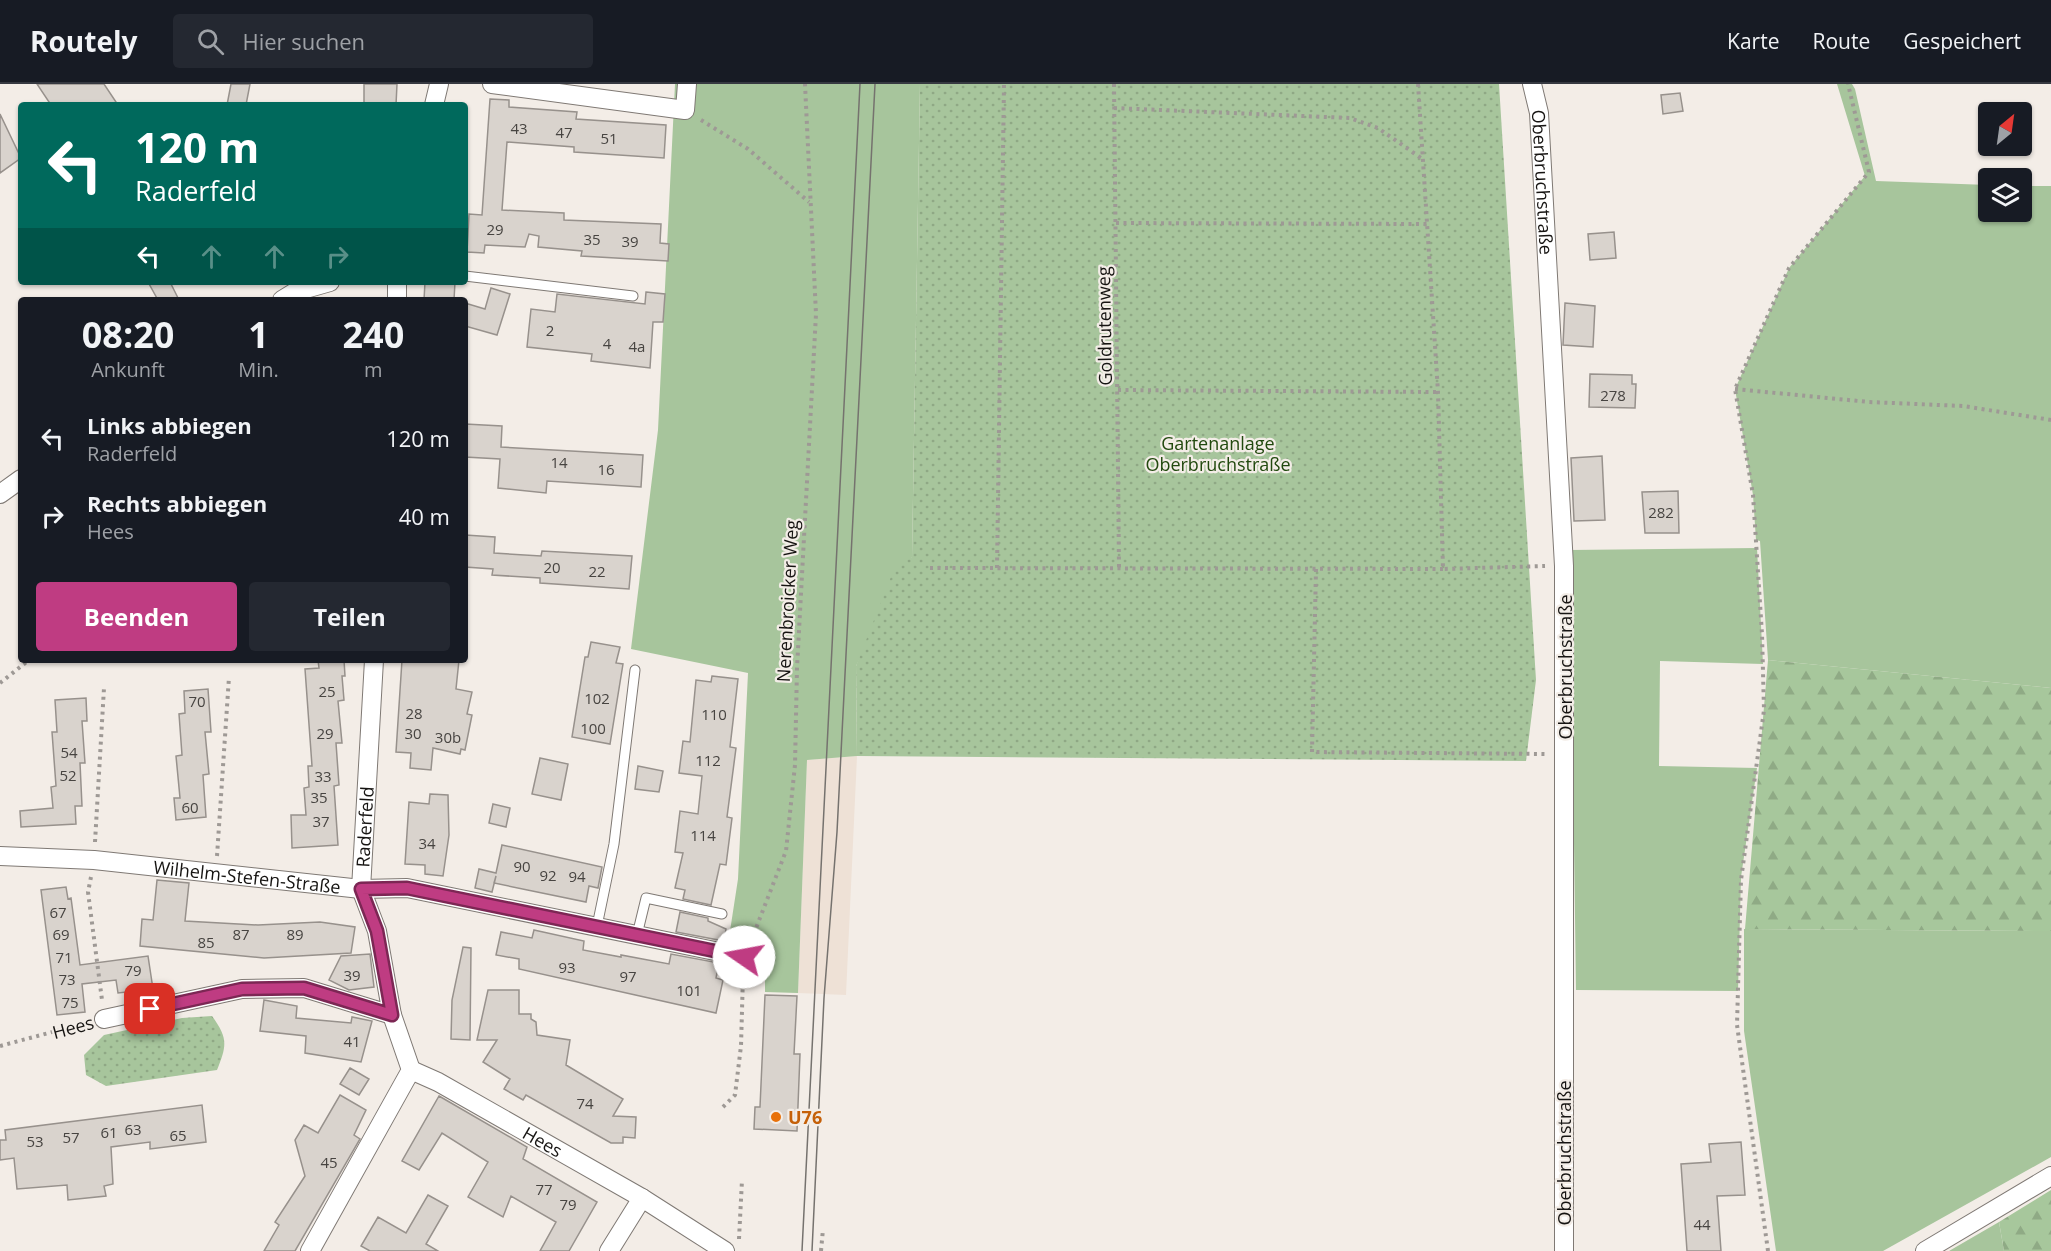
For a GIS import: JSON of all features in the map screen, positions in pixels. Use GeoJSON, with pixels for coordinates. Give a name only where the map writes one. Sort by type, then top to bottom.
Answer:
{"type":"FeatureCollection","features":[{"type":"Feature","properties":{"kind":"street"},"geometry":{"type":"LineString","coordinates":[[435,102],[439,84]]}},
{"type":"Feature","properties":{"kind":"street"},"geometry":{"type":"LineString","coordinates":[[492,84],[685,110],[687,84]]}},
{"type":"Feature","properties":{"kind":"street","name":"Oberbruchstraße"},"geometry":{"type":"LineString","coordinates":[[1532,84],[1539,113],[1564,566],[1566,752],[1564,1251]]}},
{"type":"Feature","properties":{"kind":"street"},"geometry":{"type":"LineString","coordinates":[[287,297],[295,292],[320,285]]}},
{"type":"Feature","properties":{"kind":"street"},"geometry":{"type":"LineString","coordinates":[[0,494],[18,481]]}},
{"type":"Feature","properties":{"kind":"street","name":"Raderfeld"},"geometry":{"type":"LineString","coordinates":[[374,663],[361,889],[377,931],[392,1015],[411,1070]]}},
{"type":"Feature","properties":{"kind":"street","name":"Wilhelm-Stefen-Straße"},"geometry":{"type":"LineString","coordinates":[[0,856],[94,860],[216,871],[361,889],[407,888],[744,957]]}},
{"type":"Feature","properties":{"kind":"street","name":"Hees"},"geometry":{"type":"LineString","coordinates":[[104,1019],[242,989],[304,988],[392,1015]]}},
{"type":"Feature","properties":{"kind":"street"},"geometry":{"type":"LineString","coordinates":[[310,1251],[411,1070]]}},
{"type":"Feature","properties":{"kind":"street","name":"Hees"},"geometry":{"type":"LineString","coordinates":[[411,1070],[438,1082],[642,1198],[725,1251]]}},
{"type":"Feature","properties":{"kind":"street"},"geometry":{"type":"LineString","coordinates":[[1925,1251],[2051,1176]]}},
{"type":"Feature","properties":{"kind":"street"},"geometry":{"type":"LineString","coordinates":[[609,1251],[642,1198]]}},
{"type":"Feature","properties":{"kind":"lane"},"geometry":{"type":"LineString","coordinates":[[468,276],[633,296]]}},
{"type":"Feature","properties":{"kind":"lane"},"geometry":{"type":"LineString","coordinates":[[597,926],[614,844],[635,670]]}},
{"type":"Feature","properties":{"kind":"lane"},"geometry":{"type":"LineString","coordinates":[[637,935],[646,898],[722,914]]}},
{"type":"Feature","properties":{"kind":"path","name":"Nerenbroicker Weg"},"geometry":{"type":"LineString","coordinates":[[723,1107],[735,1095],[741,1046],[744,957],[773,889],[786,851],[795,765],[797,668],[816,314],[805,84]]}},
{"type":"Feature","properties":{"kind":"path"},"geometry":{"type":"LineString","coordinates":[[997,568],[1004,84]]}},
{"type":"Feature","properties":{"kind":"path","name":"Goldrutenweg"},"geometry":{"type":"LineString","coordinates":[[1114,84],[1119,568]]}},
{"type":"Feature","properties":{"kind":"path"},"geometry":{"type":"LineString","coordinates":[[1418,84],[1421,158],[1438,392],[1443,569]]}},
{"type":"Feature","properties":{"kind":"path"},"geometry":{"type":"LineString","coordinates":[[1768,1251],[1737,1026],[1741,880],[1764,710],[1754,495],[1735,389],[1789,268],[1869,172],[1848,84]]}},
{"type":"Feature","properties":{"kind":"path"},"geometry":{"type":"LineString","coordinates":[[1114,108],[1350,118],[1378,128],[1421,158]]}},
{"type":"Feature","properties":{"kind":"path"},"geometry":{"type":"LineString","coordinates":[[685,110],[748,148],[809,202]]}},
{"type":"Feature","properties":{"kind":"path"},"geometry":{"type":"LineString","coordinates":[[1116,223],[1427,224]]}},
{"type":"Feature","properties":{"kind":"path"},"geometry":{"type":"LineString","coordinates":[[1735,389],[1869,402],[1963,406],[2051,420]]}},
{"type":"Feature","properties":{"kind":"path"},"geometry":{"type":"LineString","coordinates":[[1118,390],[1438,392]]}},
{"type":"Feature","properties":{"kind":"path"},"geometry":{"type":"LineString","coordinates":[[930,568],[1443,569],[1564,566]]}},
{"type":"Feature","properties":{"kind":"path"},"geometry":{"type":"LineString","coordinates":[[1316,569],[1312,752],[1526,756],[1566,752]]}},
{"type":"Feature","properties":{"kind":"path"},"geometry":{"type":"LineString","coordinates":[[0,683],[26,663]]}},
{"type":"Feature","properties":{"kind":"path"},"geometry":{"type":"LineString","coordinates":[[216,871],[229,677]]}},
{"type":"Feature","properties":{"kind":"path","name":"Hees"},"geometry":{"type":"LineString","coordinates":[[0,1046],[104,1019]]}},
{"type":"Feature","properties":{"kind":"path"},"geometry":{"type":"LineString","coordinates":[[738,1251],[742,1180]]}},
{"type":"Feature","properties":{"kind":"path"},"geometry":{"type":"LineString","coordinates":[[821,1251],[823,1229]]}},
{"type":"Feature","properties":{"kind":"shaded area"},"geometry":{"type":"Polygon","coordinates":[[[857,756],[846,995],[798,993],[807,760],[857,756]]]}},
{"type":"Feature","properties":{"kind":"green space"},"geometry":{"type":"Polygon","coordinates":[[[675,84],[920,84],[912,557],[856,666],[857,756],[807,760],[798,993],[765,992],[765,959],[728,944],[738,879],[748,673],[631,649],[658,430],[675,84]]]}},
{"type":"Feature","properties":{"kind":"green space","name":"Gartenanlage Oberbruchstraße"},"geometry":{"type":"Polygon","coordinates":[[[920,84],[1499,84],[1536,680],[1526,761],[857,756],[856,666],[894,569],[912,557],[920,84]]]}},
{"type":"Feature","properties":{"kind":"green space"},"geometry":{"type":"Polygon","coordinates":[[[1837,84],[1852,84],[1855,89],[1876,181],[1978,185],[1978,222],[2032,222],[2032,186],[2051,186],[2051,688],[1768,660],[1760,541],[1756,540],[1753,495],[1735,389],[1789,268],[1865,176],[1837,84]]]}},
{"type":"Feature","properties":{"kind":"green space"},"geometry":{"type":"Polygon","coordinates":[[[1757,548],[1763,664],[1660,661],[1659,766],[1757,768],[1741,877],[1738,991],[1576,990],[1570,550],[1757,548]]]}},
{"type":"Feature","properties":{"kind":"green space"},"geometry":{"type":"Polygon","coordinates":[[[1768,660],[2051,688],[2051,931],[1745,929],[1768,660]]]}},
{"type":"Feature","properties":{"kind":"green space"},"geometry":{"type":"Polygon","coordinates":[[[1744,929],[2051,931],[2051,1157],[1883,1251],[1776,1251],[1744,1031],[1744,929]]]}},
{"type":"Feature","properties":{"kind":"green space"},"geometry":{"type":"Polygon","coordinates":[[[212,1016],[221,1030],[224,1042],[223,1054],[217,1070],[106,1086],[86,1075],[84,1055],[104,1035],[182,1018],[212,1016]]]}},
{"type":"Feature","properties":{"kind":"green space"},"geometry":{"type":"Polygon","coordinates":[[[2051,1190],[2051,1251],[2004,1251],[1999,1222],[2051,1190]]]}},
{"type":"Feature","properties":{"kind":"green space"},"geometry":{"type":"Polygon","coordinates":[[[1999,1222],[2004,1251],[1949,1251],[1999,1222]]]}},
{"type":"Feature","properties":{"kind":"building"},"geometry":{"type":"Polygon","coordinates":[[[37,84],[104,84],[116,102],[49,102],[37,84]]]}},
{"type":"Feature","properties":{"kind":"building"},"geometry":{"type":"Polygon","coordinates":[[[231,84],[250,84],[247,102],[228,102],[231,84]]]}},
{"type":"Feature","properties":{"kind":"building"},"geometry":{"type":"Polygon","coordinates":[[[364,84],[397,84],[396,102],[364,102],[364,84]]]}},
{"type":"Feature","properties":{"kind":"building"},"geometry":{"type":"Polygon","coordinates":[[[1680,93],[1683,111],[1663,114],[1661,95],[1680,93]]]}},
{"type":"Feature","properties":{"kind":"building"},"geometry":{"type":"Polygon","coordinates":[[[490,99],[509,100],[509,107],[577,112],[576,119],[666,125],[664,158],[574,152],[574,147],[507,142],[502,210],[564,213],[564,220],[661,224],[660,243],[669,244],[668,261],[581,256],[582,251],[538,247],[539,236],[529,234],[525,247],[485,245],[484,253],[468,252],[469,214],[482,215],[490,99]]]}},
{"type":"Feature","properties":{"kind":"building"},"geometry":{"type":"Polygon","coordinates":[[[0,114],[18,152],[18,160],[0,173],[0,114]]]}},
{"type":"Feature","properties":{"kind":"building"},"geometry":{"type":"Polygon","coordinates":[[[1614,232],[1616,258],[1590,260],[1588,234],[1614,232]]]}},
{"type":"Feature","properties":{"kind":"building"},"geometry":{"type":"Polygon","coordinates":[[[150,285],[172,285],[178,297],[156,297],[150,285]]]}},
{"type":"Feature","properties":{"kind":"building"},"geometry":{"type":"Polygon","coordinates":[[[425,285],[455,285],[454,297],[424,297],[425,285]]]}},
{"type":"Feature","properties":{"kind":"building"},"geometry":{"type":"Polygon","coordinates":[[[491,288],[510,294],[497,335],[468,327],[468,304],[485,309],[491,288]]]}},
{"type":"Feature","properties":{"kind":"building"},"geometry":{"type":"Polygon","coordinates":[[[646,292],[665,294],[663,322],[653,322],[650,368],[591,361],[592,354],[527,347],[531,309],[555,312],[557,294],[645,304],[646,292]]]}},
{"type":"Feature","properties":{"kind":"building"},"geometry":{"type":"Polygon","coordinates":[[[1565,303],[1595,306],[1593,347],[1563,345],[1565,303]]]}},
{"type":"Feature","properties":{"kind":"building"},"geometry":{"type":"Polygon","coordinates":[[[1590,374],[1632,375],[1632,384],[1636,384],[1635,408],[1589,407],[1590,374]]]}},
{"type":"Feature","properties":{"kind":"building"},"geometry":{"type":"Polygon","coordinates":[[[468,424],[502,426],[501,447],[643,455],[641,487],[547,481],[546,493],[498,488],[500,459],[468,457],[468,424]]]}},
{"type":"Feature","properties":{"kind":"building"},"geometry":{"type":"Polygon","coordinates":[[[1602,456],[1605,520],[1574,521],[1571,458],[1602,456]]]}},
{"type":"Feature","properties":{"kind":"building"},"geometry":{"type":"Polygon","coordinates":[[[1678,491],[1679,533],[1645,533],[1642,492],[1678,491]]]}},
{"type":"Feature","properties":{"kind":"building"},"geometry":{"type":"Polygon","coordinates":[[[468,535],[495,537],[494,553],[541,556],[542,551],[632,556],[629,589],[540,583],[540,578],[492,575],[493,569],[468,567],[468,535]]]}},
{"type":"Feature","properties":{"kind":"building"},"geometry":{"type":"Polygon","coordinates":[[[591,642],[620,647],[616,663],[623,664],[610,744],[572,737],[585,657],[588,657],[591,642]]]}},
{"type":"Feature","properties":{"kind":"building"},"geometry":{"type":"Polygon","coordinates":[[[318,663],[344,663],[345,676],[342,676],[344,700],[338,701],[342,743],[336,743],[339,785],[334,786],[338,845],[292,848],[291,815],[306,815],[304,788],[309,787],[308,766],[312,766],[305,669],[319,668],[318,663]]]}},
{"type":"Feature","properties":{"kind":"building"},"geometry":{"type":"Polygon","coordinates":[[[402,663],[459,663],[456,689],[472,692],[467,714],[472,715],[465,750],[461,749],[460,754],[433,748],[431,770],[410,768],[411,753],[396,752],[402,663]]]}},
{"type":"Feature","properties":{"kind":"building"},"geometry":{"type":"Polygon","coordinates":[[[712,676],[738,679],[730,747],[736,748],[727,817],[732,818],[726,865],[720,864],[711,905],[683,899],[685,890],[675,888],[683,853],[675,852],[680,811],[698,814],[702,776],[679,773],[683,741],[690,742],[696,680],[711,682],[712,676]]]}},
{"type":"Feature","properties":{"kind":"building"},"geometry":{"type":"Polygon","coordinates":[[[208,689],[211,732],[205,732],[209,774],[203,775],[206,817],[176,820],[174,798],[180,798],[176,756],[182,755],[179,714],[185,713],[184,691],[208,689]]]}},
{"type":"Feature","properties":{"kind":"building"},"geometry":{"type":"Polygon","coordinates":[[[86,698],[87,721],[82,721],[85,763],[80,763],[82,806],[75,806],[76,824],[21,827],[20,811],[53,808],[51,787],[56,786],[52,732],[57,732],[55,700],[86,698]]]}},
{"type":"Feature","properties":{"kind":"building"},"geometry":{"type":"Polygon","coordinates":[[[540,758],[568,764],[561,800],[532,794],[540,758]]]}},
{"type":"Feature","properties":{"kind":"building"},"geometry":{"type":"Polygon","coordinates":[[[638,766],[663,771],[659,792],[635,789],[638,766]]]}},
{"type":"Feature","properties":{"kind":"building"},"geometry":{"type":"Polygon","coordinates":[[[430,794],[448,795],[449,835],[443,876],[425,874],[425,865],[405,864],[409,802],[429,804],[430,794]]]}},
{"type":"Feature","properties":{"kind":"building"},"geometry":{"type":"Polygon","coordinates":[[[493,804],[510,808],[506,827],[489,823],[493,804]]]}},
{"type":"Feature","properties":{"kind":"building"},"geometry":{"type":"Polygon","coordinates":[[[502,845],[602,867],[598,888],[589,886],[586,902],[494,883],[492,892],[475,888],[479,869],[496,873],[502,845]]]}},
{"type":"Feature","properties":{"kind":"building"},"geometry":{"type":"Polygon","coordinates":[[[157,880],[189,883],[185,921],[258,925],[320,922],[355,927],[351,953],[264,958],[140,946],[142,919],[153,920],[157,880]]]}},
{"type":"Feature","properties":{"kind":"building"},"geometry":{"type":"Polygon","coordinates":[[[66,887],[68,899],[71,898],[80,965],[148,956],[153,989],[118,993],[116,980],[82,984],[85,1012],[57,1015],[41,890],[66,887]]]}},
{"type":"Feature","properties":{"kind":"building"},"geometry":{"type":"Polygon","coordinates":[[[680,912],[708,918],[708,921],[726,929],[724,941],[676,932],[680,912]]]}},
{"type":"Feature","properties":{"kind":"building"},"geometry":{"type":"Polygon","coordinates":[[[534,930],[584,941],[583,950],[621,957],[621,955],[669,964],[671,954],[719,963],[716,978],[723,980],[716,1013],[519,969],[519,959],[496,955],[501,932],[532,938],[534,930]]]}},
{"type":"Feature","properties":{"kind":"building"},"geometry":{"type":"Polygon","coordinates":[[[463,947],[471,948],[470,1040],[451,1039],[452,1000],[463,947]]]}},
{"type":"Feature","properties":{"kind":"building"},"geometry":{"type":"Polygon","coordinates":[[[370,954],[374,987],[349,990],[329,980],[341,956],[370,954]]]}},
{"type":"Feature","properties":{"kind":"building"},"geometry":{"type":"Polygon","coordinates":[[[488,990],[519,990],[519,1014],[531,1014],[531,1019],[536,1022],[537,1035],[570,1040],[566,1065],[623,1099],[613,1116],[636,1117],[635,1138],[623,1137],[623,1143],[611,1143],[526,1095],[523,1100],[504,1089],[510,1079],[483,1062],[497,1040],[477,1040],[488,990]]]}},
{"type":"Feature","properties":{"kind":"building"},"geometry":{"type":"Polygon","coordinates":[[[765,995],[797,996],[794,1054],[800,1054],[797,1131],[754,1129],[755,1107],[760,1107],[765,995]]]}},
{"type":"Feature","properties":{"kind":"building"},"geometry":{"type":"Polygon","coordinates":[[[264,1000],[297,1006],[296,1018],[351,1023],[352,1017],[372,1021],[361,1062],[305,1053],[306,1036],[260,1031],[264,1000]]]}},
{"type":"Feature","properties":{"kind":"building"},"geometry":{"type":"Polygon","coordinates":[[[350,1068],[369,1079],[359,1095],[340,1084],[350,1068]]]}},
{"type":"Feature","properties":{"kind":"building"},"geometry":{"type":"Polygon","coordinates":[[[340,1095],[366,1110],[354,1135],[360,1139],[295,1251],[264,1251],[279,1225],[275,1222],[305,1176],[295,1140],[304,1125],[318,1133],[340,1095]]]}},
{"type":"Feature","properties":{"kind":"building"},"geometry":{"type":"Polygon","coordinates":[[[439,1096],[527,1147],[523,1159],[597,1202],[569,1251],[540,1251],[556,1222],[511,1196],[503,1217],[468,1197],[488,1162],[442,1133],[419,1170],[402,1161],[439,1096]]]}},
{"type":"Feature","properties":{"kind":"building"},"geometry":{"type":"Polygon","coordinates":[[[202,1105],[206,1142],[150,1149],[150,1142],[111,1147],[113,1184],[104,1186],[106,1196],[68,1200],[67,1185],[17,1189],[14,1158],[0,1160],[0,1140],[6,1140],[5,1130],[202,1105]]]}},
{"type":"Feature","properties":{"kind":"building"},"geometry":{"type":"Polygon","coordinates":[[[1741,1142],[1745,1195],[1717,1196],[1721,1251],[1687,1251],[1681,1164],[1711,1162],[1709,1144],[1741,1142]]]}},
{"type":"Feature","properties":{"kind":"building"},"geometry":{"type":"Polygon","coordinates":[[[428,1195],[448,1206],[426,1244],[438,1251],[370,1251],[361,1246],[378,1217],[406,1233],[428,1195]]]}},
{"type":"Feature","properties":{"kind":"tram line"},"geometry":{"type":"LineString","coordinates":[[802,1251],[860,84]]}},
{"type":"Feature","properties":{"kind":"tram line"},"geometry":{"type":"LineString","coordinates":[[812,1251],[824,998],[837,832],[875,84]]}},
{"type":"Feature","properties":{"kind":"place","name":"U76"},"geometry":{"type":"Point","coordinates":[776,1117]}},
{"type":"Feature","properties":{"kind":"route"},"geometry":{"type":"LineString","coordinates":[[150,1009],[242,989],[304,988],[392,1015],[377,931],[361,889],[407,888],[744,957]]}}]}
